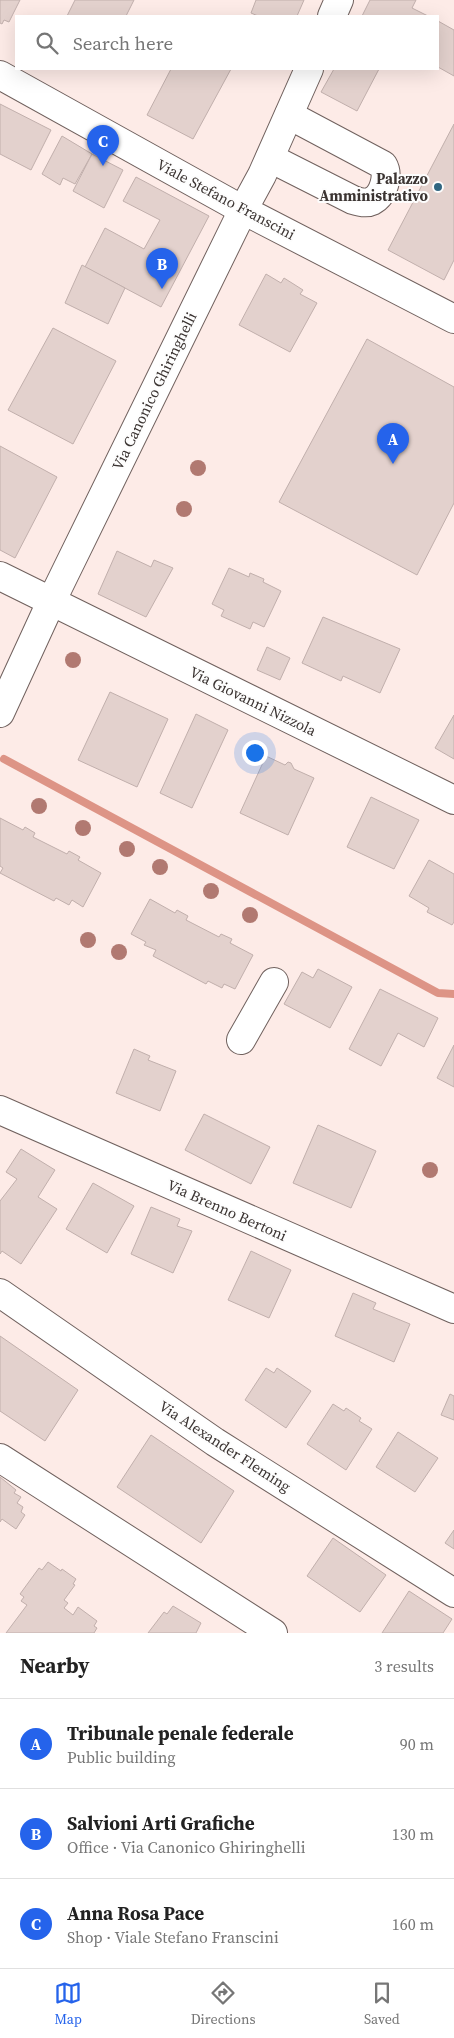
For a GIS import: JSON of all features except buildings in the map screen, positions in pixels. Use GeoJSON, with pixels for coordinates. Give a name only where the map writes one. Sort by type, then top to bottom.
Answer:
{"type":"FeatureCollection","features":[{"type":"Feature","properties":{"kind":"street"},"geometry":{"type":"LineString","coordinates":[[332,15],[339,0]]}},
{"type":"Feature","properties":{"kind":"street","name":"Via Canonico Ghiringhelli"},"geometry":{"type":"LineString","coordinates":[[0,713],[51,602],[243,210],[262,175],[309,70]]}},
{"type":"Feature","properties":{"kind":"street","name":"Viale Stefano Franscini"},"geometry":{"type":"LineString","coordinates":[[1,78],[243,210],[454,320]]}},
{"type":"Feature","properties":{"kind":"street"},"geometry":{"type":"LineString","coordinates":[[270,158],[360,202],[375,199],[382,187],[386,174],[383,165],[289,115]]}},
{"type":"Feature","properties":{"kind":"street","name":"Via Giovanni Nizzola"},"geometry":{"type":"LineString","coordinates":[[0,576],[454,800]]}},
{"type":"Feature","properties":{"kind":"street"},"geometry":{"type":"LineString","coordinates":[[241,1040],[274,982]]}},
{"type":"Feature","properties":{"kind":"street","name":"Via Brenno Bertoni"},"geometry":{"type":"LineString","coordinates":[[0,1110],[454,1309]]}},
{"type":"Feature","properties":{"kind":"street","name":"Via Alexander Fleming"},"geometry":{"type":"LineString","coordinates":[[0,1293],[215,1442],[454,1593]]}},
{"type":"Feature","properties":{"kind":"street"},"geometry":{"type":"LineString","coordinates":[[0,1458],[273,1633]]}},
{"type":"Feature","properties":{"kind":"waterway"},"geometry":{"type":"LineString","coordinates":[[4,759],[438,993],[454,994]]}},
{"type":"Feature","properties":{"kind":"place","name":"Anna Rosa Pace"},"geometry":{"type":"Point","coordinates":[103,166]}},
{"type":"Feature","properties":{"kind":"place","name":"Palazzo Amministrativo"},"geometry":{"type":"Point","coordinates":[438,187]}},
{"type":"Feature","properties":{"kind":"place","name":"Salvioni Arti Grafiche"},"geometry":{"type":"Point","coordinates":[162,289]}},
{"type":"Feature","properties":{"kind":"place","name":"Tribunale penale federale"},"geometry":{"type":"Point","coordinates":[393,464]}}]}
